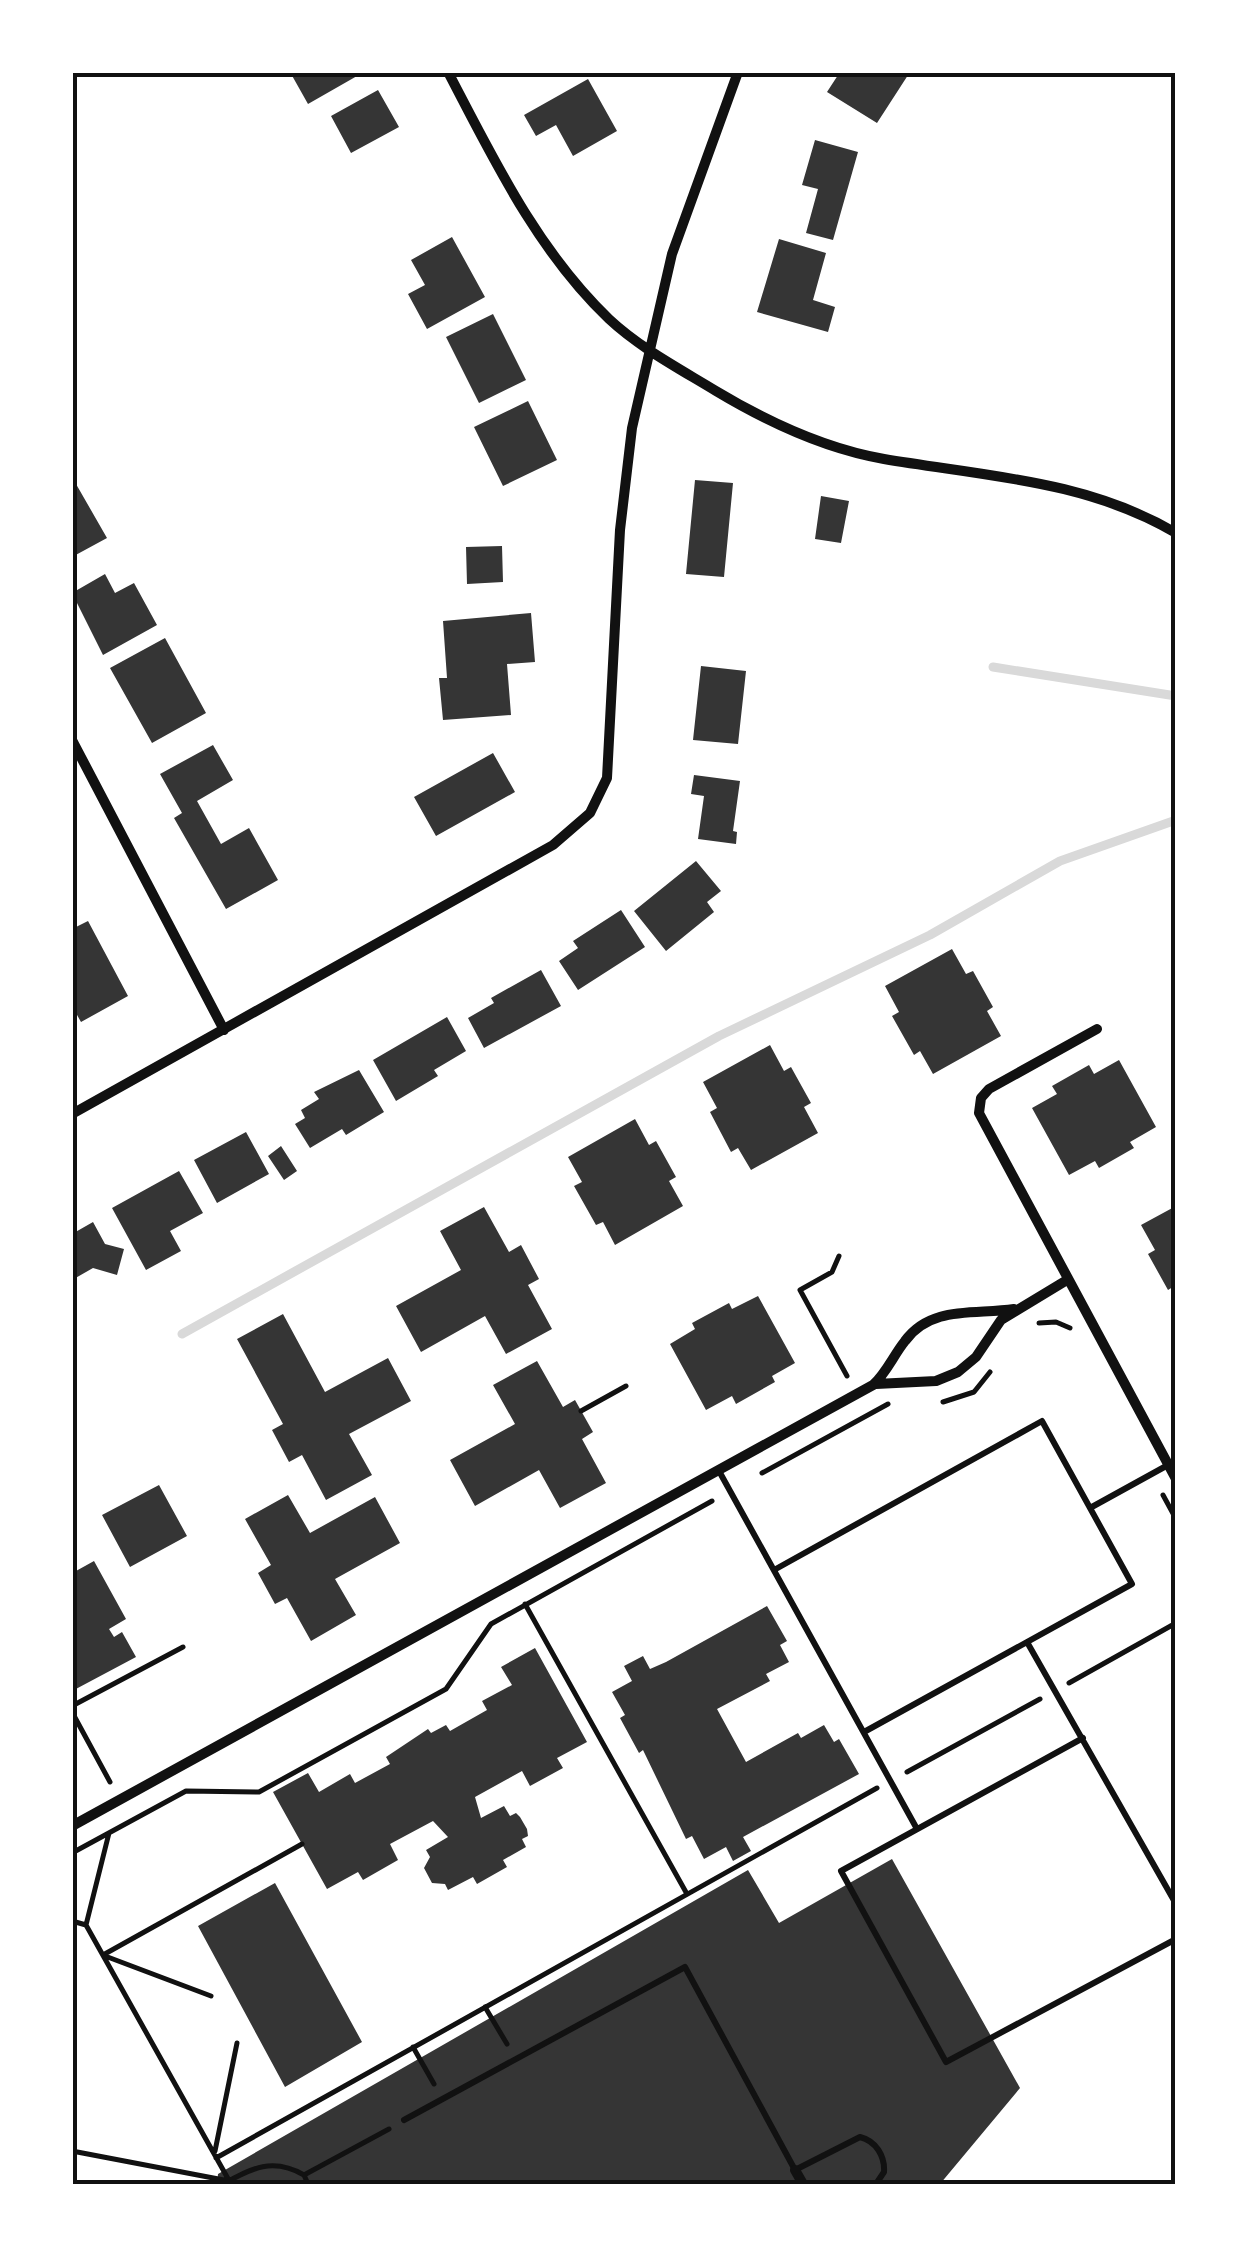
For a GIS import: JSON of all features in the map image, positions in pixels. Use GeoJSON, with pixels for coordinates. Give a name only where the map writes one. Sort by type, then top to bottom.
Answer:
{"type":"FeatureCollection","features":[{"type":"Feature","properties":{"kind":"street"},"geometry":{"type":"LineString","coordinates":[[448,72],[515,200],[572,279],[611,320],[651,352],[748,410],[825,443],[880,459],[1002,475],[1076,490],[1150,518],[1176,533]]}},
{"type":"Feature","properties":{"kind":"street"},"geometry":{"type":"LineString","coordinates":[[72,1114],[553,845],[574,831],[601,797],[610,759],[622,500],[632,428],[672,254],[738,72]]}},
{"type":"Feature","properties":{"kind":"street"},"geometry":{"type":"LineString","coordinates":[[72,740],[224,1030]]}},
{"type":"Feature","properties":{"kind":"street"},"geometry":{"type":"LineString","coordinates":[[1097,1028],[997,1084],[984,1093],[979,1106],[985,1130],[1176,1479]]}},
{"type":"Feature","properties":{"kind":"street"},"geometry":{"type":"LineString","coordinates":[[72,1826],[873,1385],[936,1381],[958,1372],[976,1357],[1001,1320],[1067,1280]]}},
{"type":"Feature","properties":{"kind":"street"},"geometry":{"type":"LineString","coordinates":[[873,1385],[904,1340],[930,1321],[951,1313],[1014,1310]]}},
{"type":"Feature","properties":{"kind":"street"},"geometry":{"type":"LineString","coordinates":[[795,2170],[803,2184]]}},
{"type":"Feature","properties":{"kind":"lane"},"geometry":{"type":"LineString","coordinates":[[774,1570],[1042,1422],[1090,1508],[1132,1584],[864,1732]]}},
{"type":"Feature","properties":{"kind":"lane"},"geometry":{"type":"LineString","coordinates":[[1090,1508],[1168,1465]]}},
{"type":"Feature","properties":{"kind":"lane"},"geometry":{"type":"LineString","coordinates":[[719,1470],[917,1829]]}},
{"type":"Feature","properties":{"kind":"lane"},"geometry":{"type":"LineString","coordinates":[[1028,1642],[1176,1904]]}},
{"type":"Feature","properties":{"kind":"lane"},"geometry":{"type":"LineString","coordinates":[[1083,1738],[841,1871],[946,2062],[1176,1939]]}},
{"type":"Feature","properties":{"kind":"lane"},"geometry":{"type":"LineString","coordinates":[[404,2120],[684,1967],[795,2170],[852,2138],[866,2138],[879,2151],[884,2165],[876,2184]]}},
{"type":"Feature","properties":{"kind":"path"},"geometry":{"type":"LineString","coordinates":[[839,1256],[832,1272],[800,1290],[847,1376]]}},
{"type":"Feature","properties":{"kind":"path"},"geometry":{"type":"LineString","coordinates":[[1033,1325],[1048,1320],[1065,1324],[1075,1335]]}},
{"type":"Feature","properties":{"kind":"path"},"geometry":{"type":"LineString","coordinates":[[936,1402],[958,1400],[974,1392],[994,1362]]}},
{"type":"Feature","properties":{"kind":"path"},"geometry":{"type":"LineString","coordinates":[[581,1411],[626,1386]]}},
{"type":"Feature","properties":{"kind":"path"},"geometry":{"type":"LineString","coordinates":[[762,1473],[896,1401]]}},
{"type":"Feature","properties":{"kind":"path"},"geometry":{"type":"LineString","coordinates":[[1151,1474],[1176,1519]]}},
{"type":"Feature","properties":{"kind":"path"},"geometry":{"type":"LineString","coordinates":[[72,1854],[186,1791],[259,1792],[446,1689],[491,1624],[712,1501]]}},
{"type":"Feature","properties":{"kind":"path"},"geometry":{"type":"LineString","coordinates":[[515,1584],[687,1894]]}},
{"type":"Feature","properties":{"kind":"path"},"geometry":{"type":"LineString","coordinates":[[1069,1682],[1176,1623]]}},
{"type":"Feature","properties":{"kind":"path"},"geometry":{"type":"LineString","coordinates":[[86,1925],[109,1833],[110,1779],[72,1709],[183,1647]]}},
{"type":"Feature","properties":{"kind":"path"},"geometry":{"type":"LineString","coordinates":[[907,1772],[1041,1698]]}},
{"type":"Feature","properties":{"kind":"path"},"geometry":{"type":"LineString","coordinates":[[215,2156],[877,1788]]}},
{"type":"Feature","properties":{"kind":"path"},"geometry":{"type":"LineString","coordinates":[[102,1954],[302,1844]]}},
{"type":"Feature","properties":{"kind":"path"},"geometry":{"type":"LineString","coordinates":[[72,1920],[86,1925],[228,2183]]}},
{"type":"Feature","properties":{"kind":"path"},"geometry":{"type":"LineString","coordinates":[[102,1954],[211,1996]]}},
{"type":"Feature","properties":{"kind":"path"},"geometry":{"type":"LineString","coordinates":[[486,2006],[516,2060]]}},
{"type":"Feature","properties":{"kind":"path"},"geometry":{"type":"LineString","coordinates":[[215,2156],[237,2043]]}},
{"type":"Feature","properties":{"kind":"path"},"geometry":{"type":"LineString","coordinates":[[413,2047],[442,2100]]}},
{"type":"Feature","properties":{"kind":"path"},"geometry":{"type":"LineString","coordinates":[[304,2175],[404,2120]]}},
{"type":"Feature","properties":{"kind":"path"},"geometry":{"type":"LineString","coordinates":[[72,2150],[228,2183],[266,2165],[279,2164],[304,2175],[308,2184]]}},
{"type":"Feature","properties":{"kind":"building"},"geometry":{"type":"Polygon","coordinates":[[[290,72],[364,72],[308,104],[290,72]]]}},
{"type":"Feature","properties":{"kind":"building"},"geometry":{"type":"Polygon","coordinates":[[[840,72],[910,72],[877,123],[827,92],[840,72]]]}},
{"type":"Feature","properties":{"kind":"building"},"geometry":{"type":"Polygon","coordinates":[[[588,79],[617,131],[573,156],[556,125],[536,136],[524,115],[588,79]]]}},
{"type":"Feature","properties":{"kind":"building"},"geometry":{"type":"Polygon","coordinates":[[[378,90],[399,127],[351,153],[331,116],[378,90]]]}},
{"type":"Feature","properties":{"kind":"building"},"geometry":{"type":"Polygon","coordinates":[[[815,140],[858,152],[833,240],[806,233],[818,189],[802,185],[815,140]]]}},
{"type":"Feature","properties":{"kind":"building"},"geometry":{"type":"Polygon","coordinates":[[[452,237],[485,297],[427,329],[408,294],[425,285],[411,260],[452,237]]]}},
{"type":"Feature","properties":{"kind":"building"},"geometry":{"type":"Polygon","coordinates":[[[779,239],[826,253],[813,300],[835,307],[828,332],[757,312],[779,239]]]}},
{"type":"Feature","properties":{"kind":"building"},"geometry":{"type":"Polygon","coordinates":[[[493,314],[526,380],[479,403],[446,337],[493,314]]]}},
{"type":"Feature","properties":{"kind":"building"},"geometry":{"type":"Polygon","coordinates":[[[528,401],[557,460],[503,486],[474,427],[528,401]]]}},
{"type":"Feature","properties":{"kind":"building"},"geometry":{"type":"Polygon","coordinates":[[[72,477],[107,538],[72,557],[72,477]]]}},
{"type":"Feature","properties":{"kind":"building"},"geometry":{"type":"Polygon","coordinates":[[[695,480],[733,483],[724,577],[686,574],[695,480]]]}},
{"type":"Feature","properties":{"kind":"building"},"geometry":{"type":"Polygon","coordinates":[[[821,496],[849,501],[841,543],[815,539],[821,496]]]}},
{"type":"Feature","properties":{"kind":"building"},"geometry":{"type":"Polygon","coordinates":[[[502,546],[503,582],[467,584],[466,547],[502,546]]]}},
{"type":"Feature","properties":{"kind":"building"},"geometry":{"type":"Polygon","coordinates":[[[105,574],[115,593],[134,583],[157,625],[103,655],[72,593],[105,574]]]}},
{"type":"Feature","properties":{"kind":"building"},"geometry":{"type":"Polygon","coordinates":[[[531,613],[535,662],[507,664],[511,715],[443,720],[439,678],[447,678],[443,621],[531,613]]]}},
{"type":"Feature","properties":{"kind":"building"},"geometry":{"type":"Polygon","coordinates":[[[165,638],[206,713],[152,743],[110,668],[165,638]]]}},
{"type":"Feature","properties":{"kind":"building"},"geometry":{"type":"Polygon","coordinates":[[[701,666],[746,671],[738,744],[693,740],[701,666]]]}},
{"type":"Feature","properties":{"kind":"building"},"geometry":{"type":"Polygon","coordinates":[[[213,745],[233,780],[197,801],[221,844],[249,828],[278,880],[226,909],[174,818],[182,813],[160,774],[213,745]]]}},
{"type":"Feature","properties":{"kind":"building"},"geometry":{"type":"Polygon","coordinates":[[[493,753],[515,792],[436,836],[414,797],[493,753]]]}},
{"type":"Feature","properties":{"kind":"building"},"geometry":{"type":"Polygon","coordinates":[[[694,775],[740,781],[733,831],[737,832],[736,844],[698,839],[704,796],[691,794],[694,775]]]}},
{"type":"Feature","properties":{"kind":"building"},"geometry":{"type":"Polygon","coordinates":[[[696,861],[721,891],[707,902],[714,912],[666,951],[634,911],[696,861]]]}},
{"type":"Feature","properties":{"kind":"building"},"geometry":{"type":"Polygon","coordinates":[[[621,910],[645,947],[578,990],[559,961],[578,948],[573,941],[621,910]]]}},
{"type":"Feature","properties":{"kind":"building"},"geometry":{"type":"Polygon","coordinates":[[[88,921],[128,996],[81,1022],[72,1006],[72,929],[88,921]]]}},
{"type":"Feature","properties":{"kind":"building"},"geometry":{"type":"Polygon","coordinates":[[[952,949],[966,974],[973,971],[993,1007],[987,1011],[1001,1036],[933,1074],[920,1051],[914,1055],[892,1016],[899,1012],[885,986],[952,949]]]}},
{"type":"Feature","properties":{"kind":"building"},"geometry":{"type":"Polygon","coordinates":[[[541,970],[561,1006],[484,1048],[468,1018],[494,1003],[491,998],[541,970]]]}},
{"type":"Feature","properties":{"kind":"building"},"geometry":{"type":"Polygon","coordinates":[[[447,1017],[466,1051],[434,1070],[438,1076],[396,1101],[373,1060],[447,1017]]]}},
{"type":"Feature","properties":{"kind":"building"},"geometry":{"type":"Polygon","coordinates":[[[770,1045],[784,1071],[791,1067],[811,1103],[804,1107],[818,1133],[751,1170],[738,1148],[731,1152],[710,1112],[717,1108],[703,1082],[770,1045]]]}},
{"type":"Feature","properties":{"kind":"building"},"geometry":{"type":"Polygon","coordinates":[[[1119,1060],[1156,1127],[1130,1142],[1134,1148],[1099,1168],[1095,1161],[1069,1175],[1032,1108],[1057,1094],[1052,1086],[1089,1065],[1094,1074],[1119,1060]]]}},
{"type":"Feature","properties":{"kind":"building"},"geometry":{"type":"Polygon","coordinates":[[[359,1070],[384,1112],[346,1135],[342,1129],[310,1148],[295,1124],[305,1118],[301,1110],[319,1099],[314,1092],[359,1070]]]}},
{"type":"Feature","properties":{"kind":"building"},"geometry":{"type":"Polygon","coordinates":[[[635,1119],[649,1145],[656,1141],[676,1177],[669,1181],[683,1206],[615,1245],[603,1222],[596,1225],[574,1186],[582,1182],[568,1157],[635,1119]]]}},
{"type":"Feature","properties":{"kind":"building"},"geometry":{"type":"Polygon","coordinates":[[[246,1132],[269,1174],[217,1203],[194,1160],[246,1132]]]}},
{"type":"Feature","properties":{"kind":"building"},"geometry":{"type":"Polygon","coordinates":[[[281,1146],[297,1171],[284,1180],[268,1156],[281,1146]]]}},
{"type":"Feature","properties":{"kind":"building"},"geometry":{"type":"Polygon","coordinates":[[[179,1171],[203,1213],[170,1231],[181,1251],[146,1270],[112,1208],[179,1171]]]}},
{"type":"Feature","properties":{"kind":"building"},"geometry":{"type":"Polygon","coordinates":[[[1176,1206],[1176,1285],[1168,1290],[1148,1254],[1155,1250],[1141,1225],[1176,1206]]]}},
{"type":"Feature","properties":{"kind":"building"},"geometry":{"type":"Polygon","coordinates":[[[484,1207],[509,1252],[521,1245],[539,1279],[528,1285],[552,1329],[506,1354],[485,1316],[421,1352],[396,1306],[461,1270],[440,1231],[484,1207]]]}},
{"type":"Feature","properties":{"kind":"building"},"geometry":{"type":"Polygon","coordinates":[[[93,1222],[105,1244],[124,1249],[117,1275],[93,1268],[72,1280],[72,1234],[93,1222]]]}},
{"type":"Feature","properties":{"kind":"building"},"geometry":{"type":"Polygon","coordinates":[[[758,1296],[795,1363],[772,1376],[775,1382],[736,1404],[732,1396],[706,1410],[670,1344],[695,1329],[692,1323],[729,1303],[732,1309],[758,1296]]]}},
{"type":"Feature","properties":{"kind":"building"},"geometry":{"type":"Polygon","coordinates":[[[283,1314],[325,1392],[388,1358],[411,1401],[349,1434],[372,1475],[326,1500],[302,1455],[289,1462],[272,1430],[283,1424],[237,1339],[283,1314]]]}},
{"type":"Feature","properties":{"kind":"building"},"geometry":{"type":"Polygon","coordinates":[[[537,1361],[563,1407],[575,1400],[593,1432],[582,1439],[606,1483],[560,1508],[539,1470],[475,1506],[450,1460],[515,1424],[493,1385],[537,1361]]]}},
{"type":"Feature","properties":{"kind":"building"},"geometry":{"type":"Polygon","coordinates":[[[159,1485],[187,1536],[130,1567],[102,1515],[159,1485]]]}},
{"type":"Feature","properties":{"kind":"building"},"geometry":{"type":"Polygon","coordinates":[[[288,1495],[310,1533],[375,1497],[400,1543],[335,1579],[356,1615],[311,1641],[287,1598],[275,1604],[258,1573],[271,1565],[245,1519],[288,1495]]]}},
{"type":"Feature","properties":{"kind":"building"},"geometry":{"type":"Polygon","coordinates":[[[94,1561],[126,1619],[109,1629],[114,1637],[122,1632],[136,1657],[74,1690],[72,1564],[76,1571],[94,1561]]]}},
{"type":"Feature","properties":{"kind":"building"},"geometry":{"type":"Polygon","coordinates":[[[767,1606],[787,1641],[780,1645],[789,1662],[766,1674],[770,1681],[717,1709],[746,1762],[798,1733],[801,1738],[824,1725],[834,1742],[839,1739],[859,1774],[743,1837],[751,1851],[733,1861],[726,1847],[704,1859],[692,1836],[686,1839],[643,1750],[639,1753],[620,1718],[625,1715],[612,1692],[632,1681],[624,1666],[643,1656],[650,1669],[767,1606]]]}},
{"type":"Feature","properties":{"kind":"building"},"geometry":{"type":"Polygon","coordinates":[[[535,1648],[587,1742],[557,1758],[563,1768],[530,1786],[522,1771],[475,1797],[481,1818],[504,1806],[510,1816],[516,1813],[527,1829],[528,1836],[522,1839],[526,1847],[503,1860],[507,1867],[477,1884],[473,1877],[448,1890],[445,1884],[432,1883],[424,1868],[430,1857],[426,1850],[448,1837],[433,1821],[390,1844],[398,1860],[363,1880],[358,1872],[327,1889],[273,1792],[308,1773],[319,1792],[350,1774],[355,1783],[390,1764],[386,1757],[428,1729],[431,1733],[446,1725],[450,1731],[487,1710],[482,1701],[512,1685],[501,1667],[535,1648]]]}},
{"type":"Feature","properties":{"kind":"building"},"geometry":{"type":"Polygon","coordinates":[[[892,1859],[1020,2088],[940,2184],[217,2184],[218,2174],[748,1870],[779,1923],[892,1859]]]}},
{"type":"Feature","properties":{"kind":"building"},"geometry":{"type":"Polygon","coordinates":[[[275,1883],[362,2042],[285,2087],[198,1926],[275,1883]]]}},
{"type":"Feature","properties":{"kind":"waterway"},"geometry":{"type":"LineString","coordinates":[[993,667],[1176,696]]}},
{"type":"Feature","properties":{"kind":"waterway"},"geometry":{"type":"LineString","coordinates":[[182,1334],[719,1036],[930,935],[1060,861],[1176,820]]}}]}
